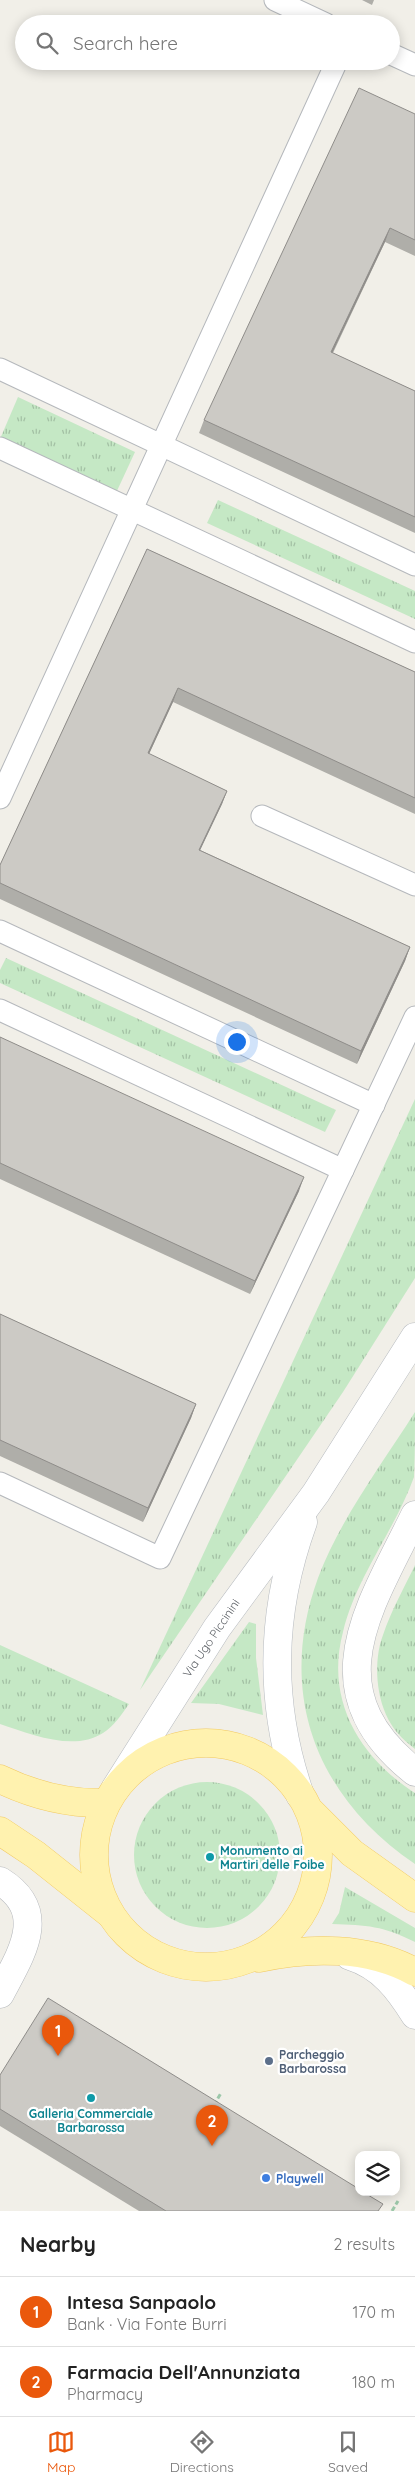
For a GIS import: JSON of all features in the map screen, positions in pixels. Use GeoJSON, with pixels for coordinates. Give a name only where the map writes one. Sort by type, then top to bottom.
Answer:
{"type":"FeatureCollection","features":[{"type":"Feature","properties":{"kind":"main road","name":"Via Ugo Piccinini"},"geometry":{"type":"LineString","coordinates":[[111,1796],[169,1701],[231,1607],[316,1493],[415,1337]]}},
{"type":"Feature","properties":{"kind":"main road","name":"Via Ugo Piccinini"},"geometry":{"type":"LineString","coordinates":[[304,1802],[292,1768],[281,1713],[276,1656],[277,1628],[288,1568],[316,1493]]}},
{"type":"Feature","properties":{"kind":"main road"},"geometry":{"type":"LineString","coordinates":[[415,1515],[368,1614],[358,1648],[356,1667],[359,1692],[367,1716],[386,1744],[415,1772]]}},
{"type":"Feature","properties":{"kind":"main road"},"geometry":{"type":"LineString","coordinates":[[110,1914],[98,1888],[94,1859],[96,1830],[111,1796],[137,1767],[163,1751],[193,1744],[209,1743],[240,1748],[268,1761],[291,1782],[304,1802],[313,1822],[318,1851],[318,1865],[311,1893],[298,1919],[284,1936],[266,1950],[240,1962]]}},
{"type":"Feature","properties":{"kind":"main road"},"geometry":{"type":"LineString","coordinates":[[0,1779],[52,1798],[87,1803],[111,1796]]}},
{"type":"Feature","properties":{"kind":"main road"},"geometry":{"type":"LineString","coordinates":[[304,1802],[352,1854],[415,1898]]}},
{"type":"Feature","properties":{"kind":"main road"},"geometry":{"type":"LineString","coordinates":[[0,1831],[47,1864],[110,1914],[138,1944],[173,1962],[213,1966],[290,1952],[327,1952],[377,1956],[415,1972]]}},
{"type":"Feature","properties":{"kind":"main road"},"geometry":{"type":"LineString","coordinates":[[0,1880],[18,1894],[28,1918],[27,1938],[0,1994]]}},
{"type":"Feature","properties":{"kind":"main road"},"geometry":{"type":"LineString","coordinates":[[327,1952],[353,1957],[379,1970],[396,1987],[415,2015]]}},
{"type":"Feature","properties":{"kind":"lane"},"geometry":{"type":"LineString","coordinates":[[275,0],[307,15]]}},
{"type":"Feature","properties":{"kind":"lane"},"geometry":{"type":"LineString","coordinates":[[0,798],[333,70]]}},
{"type":"Feature","properties":{"kind":"lane"},"geometry":{"type":"LineString","coordinates":[[0,370],[415,565]]}},
{"type":"Feature","properties":{"kind":"lane"},"geometry":{"type":"LineString","coordinates":[[0,448],[415,642]]}},
{"type":"Feature","properties":{"kind":"lane"},"geometry":{"type":"LineString","coordinates":[[262,816],[415,884]]}},
{"type":"Feature","properties":{"kind":"lane"},"geometry":{"type":"LineString","coordinates":[[0,931],[374,1105]]}},
{"type":"Feature","properties":{"kind":"lane"},"geometry":{"type":"LineString","coordinates":[[0,1010],[344,1170]]}},
{"type":"Feature","properties":{"kind":"lane"},"geometry":{"type":"LineString","coordinates":[[0,1483],[160,1558],[415,1017]]}},
{"type":"Feature","properties":{"kind":"path"},"geometry":{"type":"LineString","coordinates":[[211,2109],[222,2093]]}},
{"type":"Feature","properties":{"kind":"path"},"geometry":{"type":"LineString","coordinates":[[392,2211],[398,2201]]}},
{"type":"Feature","properties":{"kind":"green space"},"geometry":{"type":"Polygon","coordinates":[[[18,397],[135,452],[116,493],[0,439],[18,397]]]}},
{"type":"Feature","properties":{"kind":"green space"},"geometry":{"type":"Polygon","coordinates":[[[218,500],[415,591],[415,619],[207,523],[218,500]]]}},
{"type":"Feature","properties":{"kind":"green space"},"geometry":{"type":"Polygon","coordinates":[[[6,958],[336,1110],[325,1132],[0,983],[0,970],[6,958]]]}},
{"type":"Feature","properties":{"kind":"green space"},"geometry":{"type":"Polygon","coordinates":[[[415,1099],[415,1278],[343,1392],[140,1690],[415,1099]]]}},
{"type":"Feature","properties":{"kind":"green space"},"geometry":{"type":"Polygon","coordinates":[[[415,1412],[414,1477],[397,1516],[366,1573],[349,1612],[343,1632],[339,1657],[339,1681],[343,1703],[351,1724],[363,1744],[395,1779],[415,1793],[415,1864],[381,1837],[352,1807],[330,1774],[314,1739],[304,1701],[302,1662],[306,1621],[318,1578],[327,1557],[349,1514],[415,1412]]]}},
{"type":"Feature","properties":{"kind":"green space"},"geometry":{"type":"Polygon","coordinates":[[[415,1565],[415,1749],[396,1731],[386,1714],[379,1692],[377,1668],[380,1645],[386,1626],[415,1565]]]}},
{"type":"Feature","properties":{"kind":"green space"},"geometry":{"type":"Polygon","coordinates":[[[249,1622],[256,1624],[256,1658],[263,1715],[219,1704],[191,1703],[249,1622]]]}},
{"type":"Feature","properties":{"kind":"green space"},"geometry":{"type":"Polygon","coordinates":[[[0,1645],[129,1704],[117,1720],[103,1733],[79,1741],[66,1741],[38,1736],[0,1724],[0,1645]]]}},
{"type":"Feature","properties":{"kind":"green space"},"geometry":{"type":"Polygon","coordinates":[[[207,1782],[235,1788],[258,1804],[274,1827],[280,1855],[274,1883],[258,1906],[235,1922],[207,1928],[179,1922],[156,1906],[140,1883],[134,1855],[140,1827],[156,1804],[179,1788],[207,1782]]]}},
{"type":"Feature","properties":{"kind":"green space"},"geometry":{"type":"Polygon","coordinates":[[[345,1887],[415,1928],[415,1942],[375,1927],[332,1924],[339,1913],[345,1887]]]}},
{"type":"Feature","properties":{"kind":"building"},"geometry":{"type":"Polygon","coordinates":[[[359,88],[415,114],[415,240],[390,228],[331,352],[415,391],[415,517],[204,420],[359,88]]]}},
{"type":"Feature","properties":{"kind":"building"},"geometry":{"type":"Polygon","coordinates":[[[147,549],[415,672],[415,798],[178,688],[148,753],[227,791],[199,850],[410,947],[361,1051],[0,883],[0,865],[147,549]]]}},
{"type":"Feature","properties":{"kind":"building"},"geometry":{"type":"Polygon","coordinates":[[[0,1037],[304,1177],[255,1281],[0,1163],[0,1037]]]}},
{"type":"Feature","properties":{"kind":"building"},"geometry":{"type":"Polygon","coordinates":[[[0,1314],[196,1404],[148,1508],[0,1440],[0,1314]]]}},
{"type":"Feature","properties":{"kind":"building","name":"Galleria Commerciale Barbarossa"},"geometry":{"type":"Polygon","coordinates":[[[48,1998],[355,2187],[355,2196],[370,2196],[383,2204],[378,2211],[166,2211],[0,2109],[0,2075],[48,1998]]]}},
{"type":"Feature","properties":{"kind":"place","name":"Monumento ai Martiri delle Foibe"},"geometry":{"type":"Point","coordinates":[210,1857]}},
{"type":"Feature","properties":{"kind":"place","name":"Intesa Sanpaolo"},"geometry":{"type":"Point","coordinates":[58,2056]}},
{"type":"Feature","properties":{"kind":"place","name":"Parcheggio Barbarossa"},"geometry":{"type":"Point","coordinates":[269,2061]}},
{"type":"Feature","properties":{"kind":"place","name":"Galleria Commerciale Barbarossa"},"geometry":{"type":"Point","coordinates":[91,2098]}},
{"type":"Feature","properties":{"kind":"place","name":"Farmacia Dell'Annunziata"},"geometry":{"type":"Point","coordinates":[212,2146]}},
{"type":"Feature","properties":{"kind":"place","name":"Playwell"},"geometry":{"type":"Point","coordinates":[266,2178]}}]}
